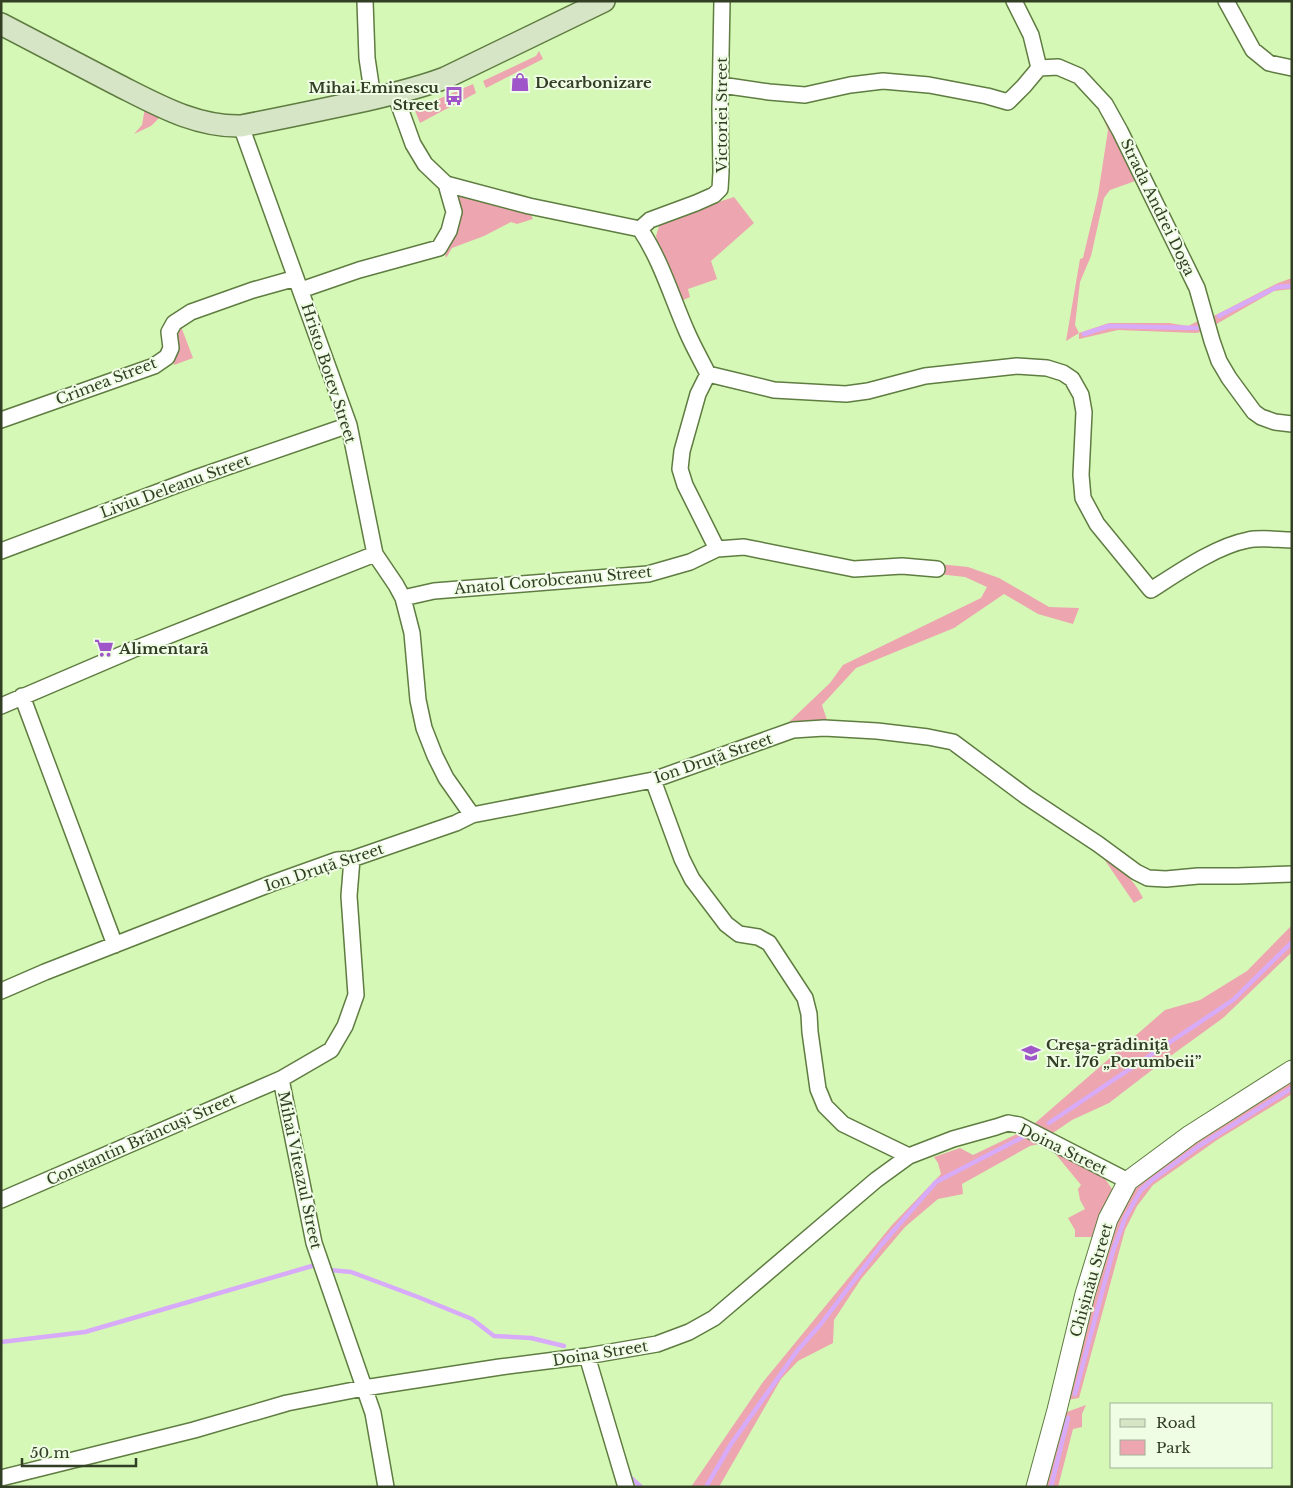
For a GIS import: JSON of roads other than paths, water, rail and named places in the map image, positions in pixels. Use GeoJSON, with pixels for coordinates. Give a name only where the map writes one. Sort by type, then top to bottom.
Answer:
{"type":"FeatureCollection","features":[{"type":"Feature","properties":{"kind":"main road"},"geometry":{"type":"LineString","coordinates":[[1,24],[174,112],[208,124],[241,126],[395,94],[426,85],[445,78],[604,1]]}},
{"type":"Feature","properties":{"kind":"street"},"geometry":{"type":"LineString","coordinates":[[366,1],[367,58],[373,98]]}},
{"type":"Feature","properties":{"kind":"street","name":"Victoriei Street"},"geometry":{"type":"LineString","coordinates":[[640,229],[650,220],[714,195],[720,188],[722,1]]}},
{"type":"Feature","properties":{"kind":"street"},"geometry":{"type":"LineString","coordinates":[[721,85],[805,95],[883,81],[929,85],[1008,102],[1039,68],[1031,35],[1014,1]]}},
{"type":"Feature","properties":{"kind":"street"},"geometry":{"type":"LineString","coordinates":[[1226,1],[1253,50],[1269,63],[1292,68]]}},
{"type":"Feature","properties":{"kind":"street","name":"Strada Andrei Doga"},"geometry":{"type":"LineString","coordinates":[[1039,68],[1058,67],[1079,76],[1105,104],[1197,288],[1212,341],[1228,378],[1254,412],[1261,417],[1275,422],[1292,424]]}},
{"type":"Feature","properties":{"kind":"street"},"geometry":{"type":"LineString","coordinates":[[395,94],[413,144],[425,164],[446,184],[529,206],[640,229],[647,238],[687,332],[708,374],[774,390],[846,394],[925,376],[1017,366],[1046,368],[1063,373],[1072,379],[1081,395],[1084,412],[1081,475],[1083,498],[1097,524],[1151,590],[1181,570],[1218,550],[1249,540],[1292,540]]}},
{"type":"Feature","properties":{"kind":"street","name":"Hristo Botev Street"},"geometry":{"type":"LineString","coordinates":[[241,126],[349,425],[375,554],[403,598],[412,633],[418,700],[424,728],[446,778],[472,815]]}},
{"type":"Feature","properties":{"kind":"street","name":"Crimea Street"},"geometry":{"type":"LineString","coordinates":[[1,420],[154,366],[167,357],[171,348],[169,332],[174,323],[191,312],[253,290],[299,284],[439,248],[449,231],[454,212],[446,184]]}},
{"type":"Feature","properties":{"kind":"street"},"geometry":{"type":"LineString","coordinates":[[708,374],[698,394],[682,451],[680,469],[685,485],[717,549]]}},
{"type":"Feature","properties":{"kind":"street","name":"Liviu Deleanu Street"},"geometry":{"type":"LineString","coordinates":[[1,551],[198,477],[349,425]]}},
{"type":"Feature","properties":{"kind":"street","name":"Anatol Corobceanu Street"},"geometry":{"type":"LineString","coordinates":[[403,598],[434,591],[648,574],[690,562],[717,549],[744,547],[854,569],[902,566],[937,569]]}},
{"type":"Feature","properties":{"kind":"street"},"geometry":{"type":"LineString","coordinates":[[1,706],[132,650],[375,554]]}},
{"type":"Feature","properties":{"kind":"street"},"geometry":{"type":"LineString","coordinates":[[22,696],[115,945]]}},
{"type":"Feature","properties":{"kind":"street","name":"Ion Druță Street"},"geometry":{"type":"LineString","coordinates":[[1,991],[312,869],[337,860],[352,859],[456,823],[472,815],[654,780],[793,730],[824,728],[877,731],[928,736],[952,742],[1027,797],[1098,844],[1136,872],[1148,878],[1292,874]]}},
{"type":"Feature","properties":{"kind":"street"},"geometry":{"type":"LineString","coordinates":[[654,780],[682,859],[692,879],[726,924],[739,934],[758,936],[769,943],[786,966],[805,998],[809,1014],[818,1089],[825,1106],[843,1124],[909,1156]]}},
{"type":"Feature","properties":{"kind":"street","name":"Mihai Viteazul Street"},"geometry":{"type":"LineString","coordinates":[[352,859],[349,896],[356,995],[345,1026],[331,1050],[281,1078],[314,1243],[372,1413],[386,1487]]}},
{"type":"Feature","properties":{"kind":"street","name":"Chișinău Street"},"geometry":{"type":"LineString","coordinates":[[1036,1487],[1085,1294],[1108,1219],[1128,1181],[1190,1135],[1292,1070]]}},
{"type":"Feature","properties":{"kind":"street","name":"Constantin Brâncuși Street"},"geometry":{"type":"LineString","coordinates":[[1,1200],[281,1078]]}},
{"type":"Feature","properties":{"kind":"street","name":"Doina Street"},"geometry":{"type":"LineString","coordinates":[[1,1478],[194,1430],[287,1403],[364,1388],[657,1344],[689,1332],[714,1318],[876,1180],[909,1156],[953,1140],[1008,1124],[1019,1125],[1128,1181]]}},
{"type":"Feature","properties":{"kind":"street"},"geometry":{"type":"LineString","coordinates":[[587,1356],[626,1487]]}},
{"type":"Feature","properties":{"kind":"waterway"},"geometry":{"type":"LineString","coordinates":[[1219,316],[1277,287],[1292,286]]}},
{"type":"Feature","properties":{"kind":"waterway"},"geometry":{"type":"LineString","coordinates":[[1084,334],[1109,326],[1197,328]]}},
{"type":"Feature","properties":{"kind":"waterway"},"geometry":{"type":"LineString","coordinates":[[1049,1123],[1233,1000],[1292,942]]}},
{"type":"Feature","properties":{"kind":"waterway"},"geometry":{"type":"LineString","coordinates":[[1075,1394],[1113,1251],[1125,1218],[1141,1190],[1199,1146],[1292,1088]]}},
{"type":"Feature","properties":{"kind":"waterway"},"geometry":{"type":"LineString","coordinates":[[706,1487],[731,1444],[797,1351],[820,1325],[882,1244],[936,1182],[1023,1137]]}},
{"type":"Feature","properties":{"kind":"waterway"},"geometry":{"type":"LineString","coordinates":[[1,1342],[85,1332],[312,1266]]}},
{"type":"Feature","properties":{"kind":"waterway"},"geometry":{"type":"LineString","coordinates":[[330,1270],[351,1272],[418,1297],[472,1319],[494,1336],[531,1338],[564,1346]]}},
{"type":"Feature","properties":{"kind":"waterway"},"geometry":{"type":"LineString","coordinates":[[1051,1487],[1068,1418]]}},
{"type":"Feature","properties":{"kind":"waterway"},"geometry":{"type":"LineString","coordinates":[[629,1473],[630,1477],[641,1487]]}},
{"type":"Feature","properties":{"kind":"place","name":"Decarbonizare"},"geometry":{"type":"Point","coordinates":[520,82]}},
{"type":"Feature","properties":{"kind":"place","name":"Mihai Eminescu Street"},"geometry":{"type":"Point","coordinates":[454,96]}},
{"type":"Feature","properties":{"kind":"place","name":"Alimentară"},"geometry":{"type":"Point","coordinates":[104,648]}},
{"type":"Feature","properties":{"kind":"place","name":"Creşa-grădiniţă Nr. 176 „Porumbeii”"},"geometry":{"type":"Point","coordinates":[1031,1053]}}]}
